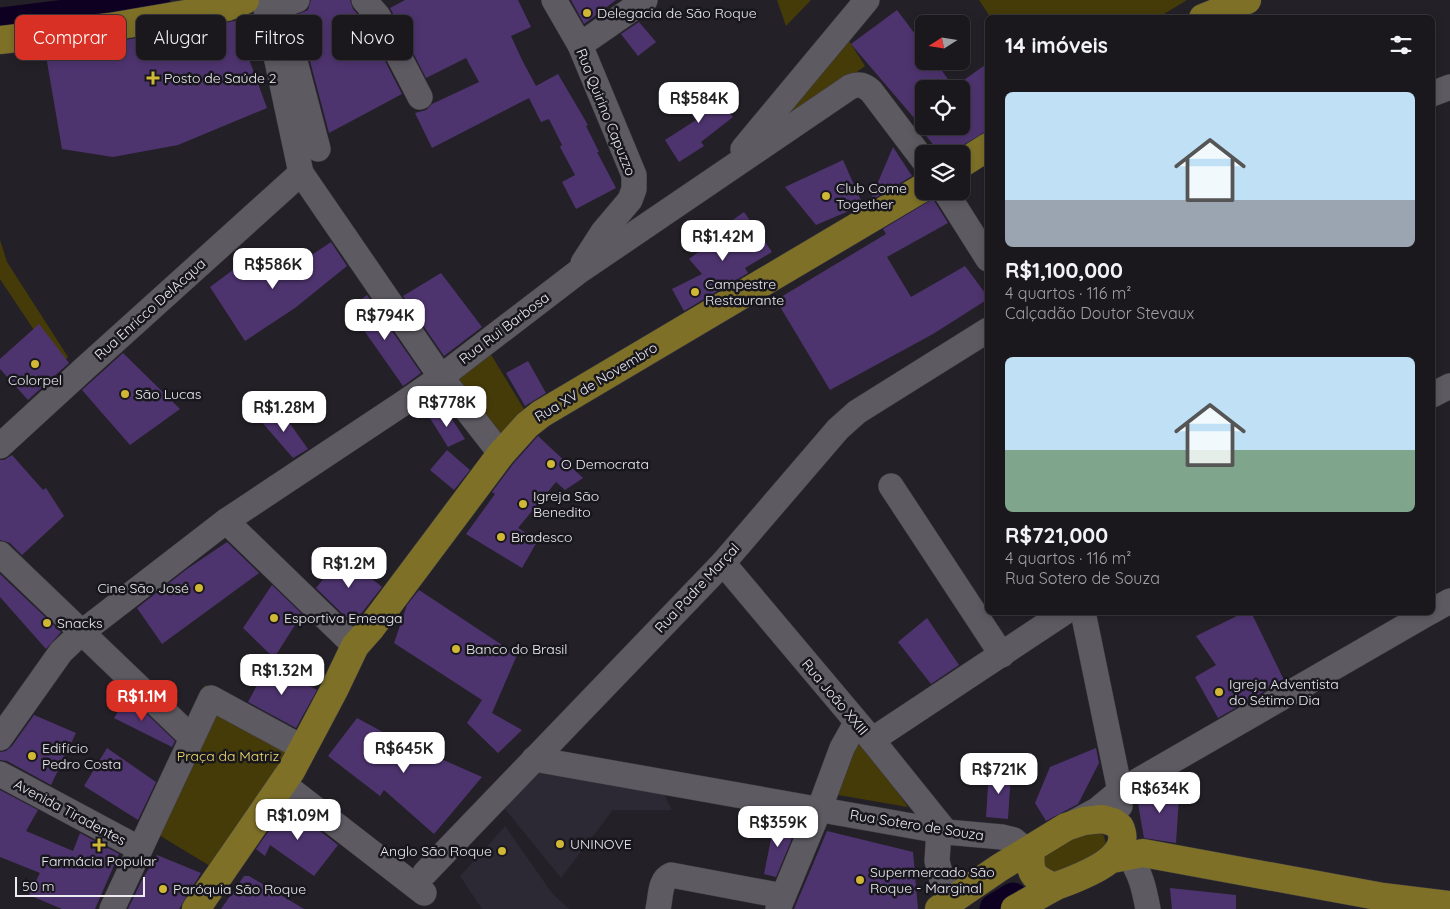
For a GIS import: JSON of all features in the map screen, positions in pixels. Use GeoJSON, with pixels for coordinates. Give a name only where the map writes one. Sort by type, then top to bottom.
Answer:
{"type":"FeatureCollection","features":[{"type":"Feature","properties":{"kind":"main road"},"geometry":{"type":"LineString","coordinates":[[0,40],[110,27],[227,7],[245,0]]}},
{"type":"Feature","properties":{"kind":"main road"},"geometry":{"type":"LineString","coordinates":[[1213,10],[1247,0]]}},
{"type":"Feature","properties":{"kind":"main road"},"geometry":{"type":"LineString","coordinates":[[970,158],[985,149]]}},
{"type":"Feature","properties":{"kind":"main road","name":"Rua XV de Novembro"},"geometry":{"type":"LineString","coordinates":[[196,909],[292,767],[334,690],[355,646],[370,629],[501,454],[527,425],[541,414],[915,192]]}},
{"type":"Feature","properties":{"kind":"main road"},"geometry":{"type":"LineString","coordinates":[[950,902],[999,868],[1066,827],[1084,821],[1102,819],[1113,822],[1126,846],[1382,903],[1450,905]]}},
{"type":"Feature","properties":{"kind":"main road"},"geometry":{"type":"LineString","coordinates":[[1016,909],[1054,887],[1095,869],[1126,846]]}},
{"type":"Feature","properties":{"kind":"main road"},"geometry":{"type":"LineString","coordinates":[[1031,849],[1032,873],[1039,880],[1054,887]]}},
{"type":"Feature","properties":{"kind":"street"},"geometry":{"type":"LineString","coordinates":[[364,0],[378,16],[420,97]]}},
{"type":"Feature","properties":{"kind":"street","name":"Rua Quirino Capuzzo"},"geometry":{"type":"LineString","coordinates":[[554,0],[580,45],[634,175],[634,189],[630,200],[603,232],[578,272]]}},
{"type":"Feature","properties":{"kind":"street"},"geometry":{"type":"LineString","coordinates":[[580,45],[645,0]]}},
{"type":"Feature","properties":{"kind":"street"},"geometry":{"type":"LineString","coordinates":[[720,175],[752,140],[867,0]]}},
{"type":"Feature","properties":{"kind":"street"},"geometry":{"type":"LineString","coordinates":[[280,1],[318,149]]}},
{"type":"Feature","properties":{"kind":"street"},"geometry":{"type":"LineString","coordinates":[[280,1],[301,173],[441,377],[501,454]]}},
{"type":"Feature","properties":{"kind":"street","name":"Rua Rui Barbosa"},"geometry":{"type":"LineString","coordinates":[[0,738],[61,652],[81,633],[226,521],[441,377],[578,272],[850,87],[860,84],[866,86],[915,149]]}},
{"type":"Feature","properties":{"kind":"street"},"geometry":{"type":"LineString","coordinates":[[1435,93],[1450,87]]}},
{"type":"Feature","properties":{"kind":"street","name":"Rua Enricco DelAcqua"},"geometry":{"type":"LineString","coordinates":[[0,446],[301,173]]}},
{"type":"Feature","properties":{"kind":"street"},"geometry":{"type":"LineString","coordinates":[[951,200],[985,254]]}},
{"type":"Feature","properties":{"kind":"street","name":"Rua Padre Marçal"},"geometry":{"type":"LineString","coordinates":[[429,891],[534,759],[723,563],[838,429],[857,412],[985,332]]}},
{"type":"Feature","properties":{"kind":"street"},"geometry":{"type":"LineString","coordinates":[[1435,394],[1450,386]]}},
{"type":"Feature","properties":{"kind":"street"},"geometry":{"type":"LineString","coordinates":[[891,486],[1002,655]]}},
{"type":"Feature","properties":{"kind":"street"},"geometry":{"type":"LineString","coordinates":[[226,521],[355,646]]}},
{"type":"Feature","properties":{"kind":"street"},"geometry":{"type":"LineString","coordinates":[[0,554],[192,738]]}},
{"type":"Feature","properties":{"kind":"street","name":"Rua João XXIII"},"geometry":{"type":"LineString","coordinates":[[723,563],[864,731],[943,832]]}},
{"type":"Feature","properties":{"kind":"street"},"geometry":{"type":"LineString","coordinates":[[1435,610],[1450,601]]}},
{"type":"Feature","properties":{"kind":"street"},"geometry":{"type":"LineString","coordinates":[[658,909],[662,884],[664,879],[671,875],[780,902],[819,810],[842,748],[864,731],[1002,655],[1060,615]]}},
{"type":"Feature","properties":{"kind":"street"},"geometry":{"type":"LineString","coordinates":[[1084,615],[1120,791],[1126,846],[1142,880],[1148,909]]}},
{"type":"Feature","properties":{"kind":"street"},"geometry":{"type":"LineString","coordinates":[[1066,827],[1097,810],[1120,791],[1426,615]]}},
{"type":"Feature","properties":{"kind":"street"},"geometry":{"type":"LineString","coordinates":[[112,909],[211,698],[292,767],[429,891]]}},
{"type":"Feature","properties":{"kind":"street","name":"Rua Sotero de Souza"},"geometry":{"type":"LineString","coordinates":[[534,759],[943,832],[1002,837],[1014,840],[1020,845],[1031,849]]}},
{"type":"Feature","properties":{"kind":"street","name":"Avenida Tiradentes"},"geometry":{"type":"LineString","coordinates":[[0,774],[140,849]]}},
{"type":"Feature","properties":{"kind":"street"},"geometry":{"type":"LineString","coordinates":[[943,832],[937,861],[950,902]]}},
{"type":"Feature","properties":{"kind":"shaded area","name":"UNINOVE"},"geometry":{"type":"Polygon","coordinates":[[[534,759],[657,781],[672,810],[613,810],[561,878],[496,798],[534,759]]]}},
{"type":"Feature","properties":{"kind":"shaded area","name":"Anglo São Roque"},"geometry":{"type":"Polygon","coordinates":[[[505,826],[552,893],[569,909],[482,909],[460,876],[505,826]]]}},
{"type":"Feature","properties":{"kind":"green space"},"geometry":{"type":"Polygon","coordinates":[[[777,0],[811,0],[786,26],[777,0]]]}},
{"type":"Feature","properties":{"kind":"green space"},"geometry":{"type":"Polygon","coordinates":[[[979,0],[1187,0],[1162,15],[989,15],[979,0]]]}},
{"type":"Feature","properties":{"kind":"green space"},"geometry":{"type":"Polygon","coordinates":[[[846,36],[865,66],[760,144],[846,36]]]}},
{"type":"Feature","properties":{"kind":"green space"},"geometry":{"type":"Polygon","coordinates":[[[0,240],[7,262],[68,357],[63,363],[34,330],[0,279],[0,240]]]}},
{"type":"Feature","properties":{"kind":"green space"},"geometry":{"type":"Polygon","coordinates":[[[487,348],[530,419],[502,450],[453,373],[487,348]]]}},
{"type":"Feature","properties":{"kind":"green space","name":"Praça da Matriz"},"geometry":{"type":"Polygon","coordinates":[[[205,685],[235,700],[301,739],[215,869],[139,823],[205,685]]]}},
{"type":"Feature","properties":{"kind":"green space"},"geometry":{"type":"Polygon","coordinates":[[[858,737],[908,807],[838,795],[858,737]]]}},
{"type":"Feature","properties":{"kind":"green space"},"geometry":{"type":"Polygon","coordinates":[[[1098,831],[1104,836],[1106,844],[1098,854],[1056,874],[1044,866],[1044,854],[1074,837],[1098,831]]]}},
{"type":"Feature","properties":{"kind":"building"},"geometry":{"type":"Polygon","coordinates":[[[311,0],[350,0],[353,9],[358,15],[332,15],[332,60],[385,60],[402,94],[329,133],[310,60],[322,60],[322,15],[296,15],[308,10],[311,0]]]}},
{"type":"Feature","properties":{"kind":"building"},"geometry":{"type":"Polygon","coordinates":[[[405,0],[518,0],[531,27],[511,36],[522,60],[536,86],[558,74],[588,125],[586,126],[599,152],[597,152],[616,188],[576,209],[562,182],[575,175],[560,147],[562,145],[549,119],[541,122],[529,98],[432,148],[415,113],[426,110],[432,104],[479,82],[466,58],[426,78],[413,53],[413,15],[394,15],[390,8],[405,0]]]}},
{"type":"Feature","properties":{"kind":"building","name":"Delegacia de São Roque"},"geometry":{"type":"Polygon","coordinates":[[[571,0],[616,0],[584,24],[571,0]]]}},
{"type":"Feature","properties":{"kind":"building"},"geometry":{"type":"Polygon","coordinates":[[[897,10],[915,34],[915,70],[941,70],[949,80],[915,80],[915,119],[851,44],[897,10]]]}},
{"type":"Feature","properties":{"kind":"building","name":"Posto de Saúde 2"},"geometry":{"type":"Polygon","coordinates":[[[235,21],[236,60],[249,60],[267,108],[178,145],[113,157],[62,149],[47,60],[126,60],[126,40],[136,38],[136,60],[226,60],[226,23],[235,21]]]}},
{"type":"Feature","properties":{"kind":"building"},"geometry":{"type":"Polygon","coordinates":[[[639,22],[656,42],[638,56],[621,34],[639,22]]]}},
{"type":"Feature","properties":{"kind":"building"},"geometry":{"type":"Polygon","coordinates":[[[985,65],[985,132],[963,145],[934,145],[925,135],[970,135],[970,80],[964,80],[985,65]]]}},
{"type":"Feature","properties":{"kind":"building"},"geometry":{"type":"Polygon","coordinates":[[[709,85],[733,117],[701,142],[704,146],[679,162],[665,140],[696,120],[684,104],[709,85]]]}},
{"type":"Feature","properties":{"kind":"building"},"geometry":{"type":"Polygon","coordinates":[[[893,147],[912,176],[870,201],[893,147]]]}},
{"type":"Feature","properties":{"kind":"building","name":"Club Come Together"},"geometry":{"type":"Polygon","coordinates":[[[843,160],[863,205],[816,225],[785,187],[843,160]]]}},
{"type":"Feature","properties":{"kind":"building"},"geometry":{"type":"Polygon","coordinates":[[[934,200],[948,223],[887,257],[911,297],[965,266],[985,293],[985,301],[933,334],[830,390],[776,300],[886,234],[883,229],[934,200]]]}},
{"type":"Feature","properties":{"kind":"building"},"geometry":{"type":"Polygon","coordinates":[[[744,212],[772,252],[745,268],[748,273],[684,311],[672,289],[702,274],[689,259],[730,228],[727,224],[744,212]]]}},
{"type":"Feature","properties":{"kind":"building"},"geometry":{"type":"Polygon","coordinates":[[[331,242],[347,266],[295,308],[245,341],[210,287],[253,255],[273,281],[331,242]]]}},
{"type":"Feature","properties":{"kind":"building"},"geometry":{"type":"Polygon","coordinates":[[[441,273],[482,327],[444,356],[403,296],[441,273]]]}},
{"type":"Feature","properties":{"kind":"building"},"geometry":{"type":"Polygon","coordinates":[[[367,295],[421,373],[403,386],[349,309],[367,295]]]}},
{"type":"Feature","properties":{"kind":"building","name":"Colorpel"},"geometry":{"type":"Polygon","coordinates":[[[39,324],[69,363],[28,400],[0,369],[0,359],[39,324]]]}},
{"type":"Feature","properties":{"kind":"building","name":"São Lucas"},"geometry":{"type":"Polygon","coordinates":[[[123,353],[180,409],[130,445],[82,390],[123,353]]]}},
{"type":"Feature","properties":{"kind":"building"},"geometry":{"type":"Polygon","coordinates":[[[528,361],[546,393],[525,406],[506,373],[528,361]]]}},
{"type":"Feature","properties":{"kind":"building"},"geometry":{"type":"Polygon","coordinates":[[[278,407],[308,449],[293,458],[260,420],[278,407]]]}},
{"type":"Feature","properties":{"kind":"building"},"geometry":{"type":"Polygon","coordinates":[[[445,409],[465,439],[448,447],[428,415],[445,409]]]}},
{"type":"Feature","properties":{"kind":"building"},"geometry":{"type":"Polygon","coordinates":[[[538,436],[583,478],[565,490],[556,482],[518,528],[538,540],[522,568],[466,534],[495,494],[492,492],[513,464],[538,436]]]}},
{"type":"Feature","properties":{"kind":"building"},"geometry":{"type":"Polygon","coordinates":[[[447,450],[470,470],[454,490],[430,470],[447,450]]]}},
{"type":"Feature","properties":{"kind":"building"},"geometry":{"type":"Polygon","coordinates":[[[12,455],[43,490],[46,488],[64,516],[22,555],[10,543],[0,540],[0,460],[4,460],[12,455]]]}},
{"type":"Feature","properties":{"kind":"building","name":"Cine São José"},"geometry":{"type":"Polygon","coordinates":[[[227,542],[259,573],[162,644],[137,608],[187,569],[227,542]]]}},
{"type":"Feature","properties":{"kind":"building"},"geometry":{"type":"Polygon","coordinates":[[[343,555],[382,587],[353,624],[316,588],[343,555]]]}},
{"type":"Feature","properties":{"kind":"building"},"geometry":{"type":"Polygon","coordinates":[[[0,574],[61,632],[46,649],[0,597],[0,574]]]}},
{"type":"Feature","properties":{"kind":"building","name":"Esportiva Emeaga"},"geometry":{"type":"Polygon","coordinates":[[[272,585],[302,614],[274,658],[243,628],[272,585]]]}},
{"type":"Feature","properties":{"kind":"building","name":"Banco do Brasil"},"geometry":{"type":"Polygon","coordinates":[[[419,590],[517,655],[492,713],[522,730],[498,753],[467,723],[482,700],[394,643],[407,605],[419,590]]]}},
{"type":"Feature","properties":{"kind":"building"},"geometry":{"type":"Polygon","coordinates":[[[1239,615],[1252,615],[1284,680],[1218,718],[1195,677],[1216,665],[1196,636],[1239,615]]]}},
{"type":"Feature","properties":{"kind":"building"},"geometry":{"type":"Polygon","coordinates":[[[927,618],[959,665],[931,684],[898,642],[927,618]]]}},
{"type":"Feature","properties":{"kind":"building"},"geometry":{"type":"Polygon","coordinates":[[[269,663],[317,690],[296,728],[248,702],[269,663]]]}},
{"type":"Feature","properties":{"kind":"building"},"geometry":{"type":"Polygon","coordinates":[[[128,696],[175,741],[172,747],[114,718],[128,696]]]}},
{"type":"Feature","properties":{"kind":"building","name":"Edifício Pedro Costa"},"geometry":{"type":"Polygon","coordinates":[[[34,715],[76,733],[51,785],[7,761],[0,760],[0,752],[6,751],[12,746],[34,715]]]}},
{"type":"Feature","properties":{"kind":"building"},"geometry":{"type":"Polygon","coordinates":[[[357,718],[429,757],[430,754],[482,777],[434,834],[384,790],[380,796],[328,756],[357,718]]]}},
{"type":"Feature","properties":{"kind":"building"},"geometry":{"type":"Polygon","coordinates":[[[107,748],[156,782],[138,820],[84,786],[107,748]]]}},
{"type":"Feature","properties":{"kind":"building"},"geometry":{"type":"Polygon","coordinates":[[[1096,748],[1099,763],[1078,804],[1046,821],[1035,803],[1050,767],[1096,748]]]}},
{"type":"Feature","properties":{"kind":"building"},"geometry":{"type":"Polygon","coordinates":[[[989,771],[1011,772],[1008,819],[986,817],[989,771]]]}},
{"type":"Feature","properties":{"kind":"building"},"geometry":{"type":"Polygon","coordinates":[[[1180,782],[1176,843],[1144,838],[1137,798],[1180,782]]]}},
{"type":"Feature","properties":{"kind":"building"},"geometry":{"type":"Polygon","coordinates":[[[0,790],[38,810],[26,831],[73,851],[80,833],[119,854],[95,909],[62,909],[29,895],[40,873],[0,857],[0,790]]]}},
{"type":"Feature","properties":{"kind":"building"},"geometry":{"type":"Polygon","coordinates":[[[287,805],[338,845],[314,876],[270,845],[265,856],[256,849],[287,805]]]}},
{"type":"Feature","properties":{"kind":"building"},"geometry":{"type":"Polygon","coordinates":[[[774,824],[794,826],[791,841],[776,877],[764,874],[774,824]]]}},
{"type":"Feature","properties":{"kind":"building","name":"Supermercado São Roque - Marginal"},"geometry":{"type":"Polygon","coordinates":[[[827,831],[913,852],[918,909],[794,909],[827,831]]]}},
{"type":"Feature","properties":{"kind":"building","name":"Paróquia São Roque"},"geometry":{"type":"Polygon","coordinates":[[[157,855],[201,873],[179,909],[128,909],[142,880],[157,855]]]}},
{"type":"Feature","properties":{"kind":"building"},"geometry":{"type":"Polygon","coordinates":[[[244,876],[249,876],[304,909],[221,909],[244,876]]]}},
{"type":"Feature","properties":{"kind":"building"},"geometry":{"type":"Polygon","coordinates":[[[1170,888],[1236,895],[1236,909],[1172,909],[1170,888]]]}},
{"type":"Feature","properties":{"kind":"waterway"},"geometry":{"type":"LineString","coordinates":[[0,23],[98,11],[155,0]]}},
{"type":"Feature","properties":{"kind":"waterway"},"geometry":{"type":"LineString","coordinates":[[995,909],[1013,898]]}},
{"type":"Feature","properties":{"kind":"place","name":"Delegacia de São Roque"},"geometry":{"type":"Point","coordinates":[587,13]}},
{"type":"Feature","properties":{"kind":"place","name":"Posto de Saúde 2"},"geometry":{"type":"Point","coordinates":[153,78]}},
{"type":"Feature","properties":{"kind":"place","name":"Club Come Together"},"geometry":{"type":"Point","coordinates":[826,196]}},
{"type":"Feature","properties":{"kind":"place","name":"Campestre Restaurante"},"geometry":{"type":"Point","coordinates":[695,292]}},
{"type":"Feature","properties":{"kind":"place","name":"Colorpel"},"geometry":{"type":"Point","coordinates":[35,364]}},
{"type":"Feature","properties":{"kind":"place","name":"São Lucas"},"geometry":{"type":"Point","coordinates":[125,394]}},
{"type":"Feature","properties":{"kind":"place","name":"O Democrata"},"geometry":{"type":"Point","coordinates":[551,464]}},
{"type":"Feature","properties":{"kind":"place","name":"Igreja São Benedito"},"geometry":{"type":"Point","coordinates":[523,504]}},
{"type":"Feature","properties":{"kind":"place","name":"Bradesco"},"geometry":{"type":"Point","coordinates":[501,537]}},
{"type":"Feature","properties":{"kind":"place","name":"Cine São José"},"geometry":{"type":"Point","coordinates":[199,588]}},
{"type":"Feature","properties":{"kind":"place","name":"Esportiva Emeaga"},"geometry":{"type":"Point","coordinates":[274,618]}},
{"type":"Feature","properties":{"kind":"place","name":"Snacks"},"geometry":{"type":"Point","coordinates":[47,623]}},
{"type":"Feature","properties":{"kind":"place","name":"Banco do Brasil"},"geometry":{"type":"Point","coordinates":[456,649]}},
{"type":"Feature","properties":{"kind":"place","name":"Igreja Adventista do Sétimo Dia"},"geometry":{"type":"Point","coordinates":[1219,692]}},
{"type":"Feature","properties":{"kind":"place","name":"Edifício Pedro Costa"},"geometry":{"type":"Point","coordinates":[32,756]}},
{"type":"Feature","properties":{"kind":"place","name":"UNINOVE"},"geometry":{"type":"Point","coordinates":[560,844]}},
{"type":"Feature","properties":{"kind":"place","name":"Farmácia Popular"},"geometry":{"type":"Point","coordinates":[99,845]}},
{"type":"Feature","properties":{"kind":"place","name":"Anglo São Roque"},"geometry":{"type":"Point","coordinates":[502,851]}},
{"type":"Feature","properties":{"kind":"place","name":"Supermercado São Roque - Marginal"},"geometry":{"type":"Point","coordinates":[860,880]}},
{"type":"Feature","properties":{"kind":"place","name":"Paróquia São Roque"},"geometry":{"type":"Point","coordinates":[163,889]}}]}
